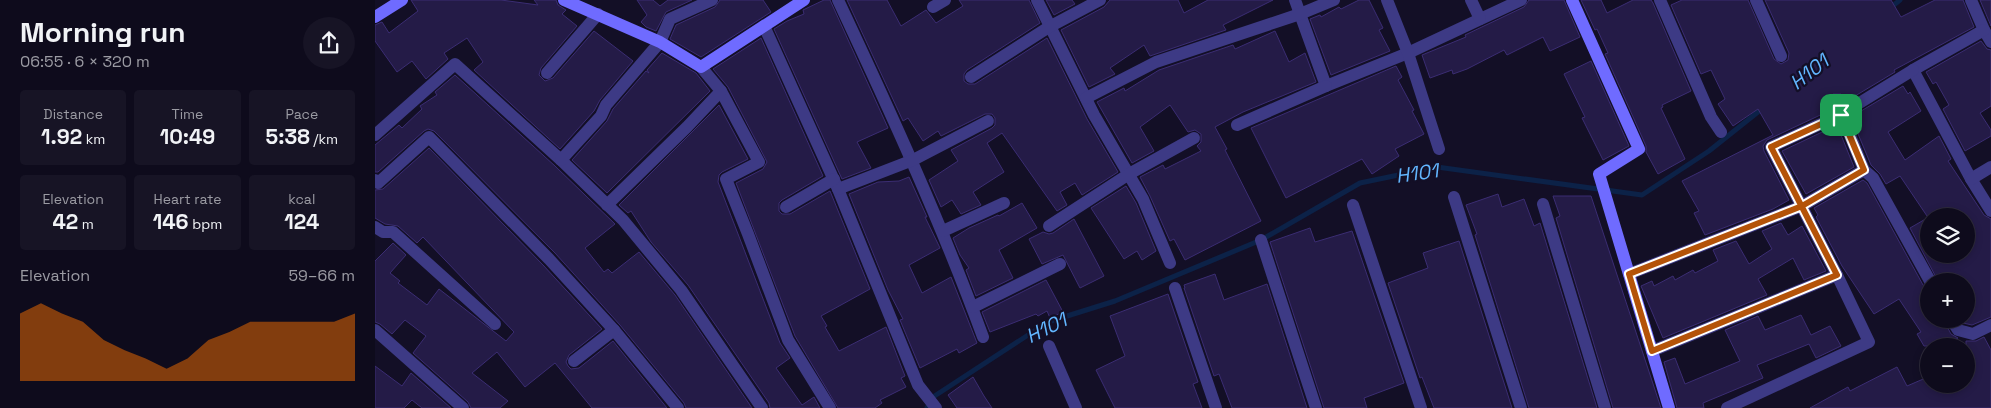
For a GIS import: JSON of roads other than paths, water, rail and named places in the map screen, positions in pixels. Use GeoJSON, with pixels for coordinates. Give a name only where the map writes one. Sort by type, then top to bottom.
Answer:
{"type":"FeatureCollection","features":[{"type":"Feature","properties":{"kind":"street"},"geometry":{"type":"LineString","coordinates":[[375,16],[403,0]]}},
{"type":"Feature","properties":{"kind":"street"},"geometry":{"type":"LineString","coordinates":[[564,0],[660,42],[701,67],[721,91],[759,162],[726,179],[788,340],[830,408]]}},
{"type":"Feature","properties":{"kind":"street"},"geometry":{"type":"LineString","coordinates":[[561,160],[601,116],[606,105],[660,42],[670,19],[712,0]]}},
{"type":"Feature","properties":{"kind":"street"},"geometry":{"type":"LineString","coordinates":[[701,67],[804,0]]}},
{"type":"Feature","properties":{"kind":"street"},"geometry":{"type":"LineString","coordinates":[[838,0],[913,160],[943,231],[983,336]]}},
{"type":"Feature","properties":{"kind":"street"},"geometry":{"type":"LineString","coordinates":[[933,7],[945,0]]}},
{"type":"Feature","properties":{"kind":"street"},"geometry":{"type":"LineString","coordinates":[[1037,0],[1086,98],[1143,199],[1169,263]]}},
{"type":"Feature","properties":{"kind":"street"},"geometry":{"type":"LineString","coordinates":[[971,77],[1049,27],[1100,0]]}},
{"type":"Feature","properties":{"kind":"street"},"geometry":{"type":"LineString","coordinates":[[1295,0],[1326,86]]}},
{"type":"Feature","properties":{"kind":"street"},"geometry":{"type":"LineString","coordinates":[[1086,98],[1156,62],[1300,14],[1334,0]]}},
{"type":"Feature","properties":{"kind":"street"},"geometry":{"type":"LineString","coordinates":[[1387,0],[1408,53],[1439,149]]}},
{"type":"Feature","properties":{"kind":"street"},"geometry":{"type":"LineString","coordinates":[[1471,0],[1480,19]]}},
{"type":"Feature","properties":{"kind":"street"},"geometry":{"type":"LineString","coordinates":[[1237,126],[1326,86],[1408,53],[1521,0]]}},
{"type":"Feature","properties":{"kind":"street"},"geometry":{"type":"LineString","coordinates":[[1572,0],[1639,149],[1599,174],[1669,408]]}},
{"type":"Feature","properties":{"kind":"street"},"geometry":{"type":"LineString","coordinates":[[1660,0],[1711,117],[1721,132]]}},
{"type":"Feature","properties":{"kind":"street"},"geometry":{"type":"LineString","coordinates":[[1756,0],[1781,56]]}},
{"type":"Feature","properties":{"kind":"street"},"geometry":{"type":"LineString","coordinates":[[1971,0],[1983,30],[1991,42]]}},
{"type":"Feature","properties":{"kind":"street"},"geometry":{"type":"LineString","coordinates":[[547,73],[599,14]]}},
{"type":"Feature","properties":{"kind":"street"},"geometry":{"type":"LineString","coordinates":[[764,26],[836,184],[917,385],[936,408]]}},
{"type":"Feature","properties":{"kind":"street"},"geometry":{"type":"LineString","coordinates":[[1727,408],[1869,342],[1771,147],[1841,115],[1913,70],[1983,30]]}},
{"type":"Feature","properties":{"kind":"street"},"geometry":{"type":"LineString","coordinates":[[375,135],[455,64],[561,160],[623,220],[681,290],[761,408]]}},
{"type":"Feature","properties":{"kind":"street"},"geometry":{"type":"LineString","coordinates":[[1913,70],[1971,179],[1991,210]]}},
{"type":"Feature","properties":{"kind":"street"},"geometry":{"type":"LineString","coordinates":[[607,205],[721,91]]}},
{"type":"Feature","properties":{"kind":"street"},"geometry":{"type":"LineString","coordinates":[[1836,101],[1864,170],[1873,178],[1926,273]]}},
{"type":"Feature","properties":{"kind":"street"},"geometry":{"type":"LineString","coordinates":[[786,208],[836,184],[913,160],[988,121]]}},
{"type":"Feature","properties":{"kind":"street"},"geometry":{"type":"LineString","coordinates":[[375,180],[378,183],[429,137],[542,252],[614,330],[678,408]]}},
{"type":"Feature","properties":{"kind":"street"},"geometry":{"type":"LineString","coordinates":[[1049,226],[1129,174],[1194,138]]}},
{"type":"Feature","properties":{"kind":"street"},"geometry":{"type":"LineString","coordinates":[[1971,179],[1991,167]]}},
{"type":"Feature","properties":{"kind":"street"},"geometry":{"type":"LineString","coordinates":[[1629,274],[1802,206],[1864,170]]}},
{"type":"Feature","properties":{"kind":"street"},"geometry":{"type":"LineString","coordinates":[[1454,197],[1521,408]]}},
{"type":"Feature","properties":{"kind":"street"},"geometry":{"type":"LineString","coordinates":[[943,231],[1004,203]]}},
{"type":"Feature","properties":{"kind":"street"},"geometry":{"type":"LineString","coordinates":[[1543,204],[1605,408]]}},
{"type":"Feature","properties":{"kind":"street"},"geometry":{"type":"LineString","coordinates":[[1353,205],[1421,408]]}},
{"type":"Feature","properties":{"kind":"street"},"geometry":{"type":"LineString","coordinates":[[375,227],[383,232],[393,232],[495,324]]}},
{"type":"Feature","properties":{"kind":"street"},"geometry":{"type":"LineString","coordinates":[[1261,240],[1316,408]]}},
{"type":"Feature","properties":{"kind":"street"},"geometry":{"type":"LineString","coordinates":[[973,307],[1060,264]]}},
{"type":"Feature","properties":{"kind":"street"},"geometry":{"type":"LineString","coordinates":[[1652,351],[1837,275]]}},
{"type":"Feature","properties":{"kind":"street"},"geometry":{"type":"LineString","coordinates":[[1175,288],[1217,408]]}},
{"type":"Feature","properties":{"kind":"street"},"geometry":{"type":"LineString","coordinates":[[1957,328],[1973,334],[1991,325]]}},
{"type":"Feature","properties":{"kind":"street"},"geometry":{"type":"LineString","coordinates":[[375,330],[463,408]]}},
{"type":"Feature","properties":{"kind":"street"},"geometry":{"type":"LineString","coordinates":[[574,361],[614,330]]}},
{"type":"Feature","properties":{"kind":"street"},"geometry":{"type":"LineString","coordinates":[[1049,346],[1076,408]]}},
{"type":"Feature","properties":{"kind":"waterway","name":"H101"},"geometry":{"type":"LineString","coordinates":[[1890,8],[1900,0]]}},
{"type":"Feature","properties":{"kind":"waterway","name":"H101"},"geometry":{"type":"LineString","coordinates":[[927,408],[933,397],[1048,322],[1115,301],[1261,240],[1360,183],[1437,167],[1642,195],[1709,151],[1763,108]]}}]}
